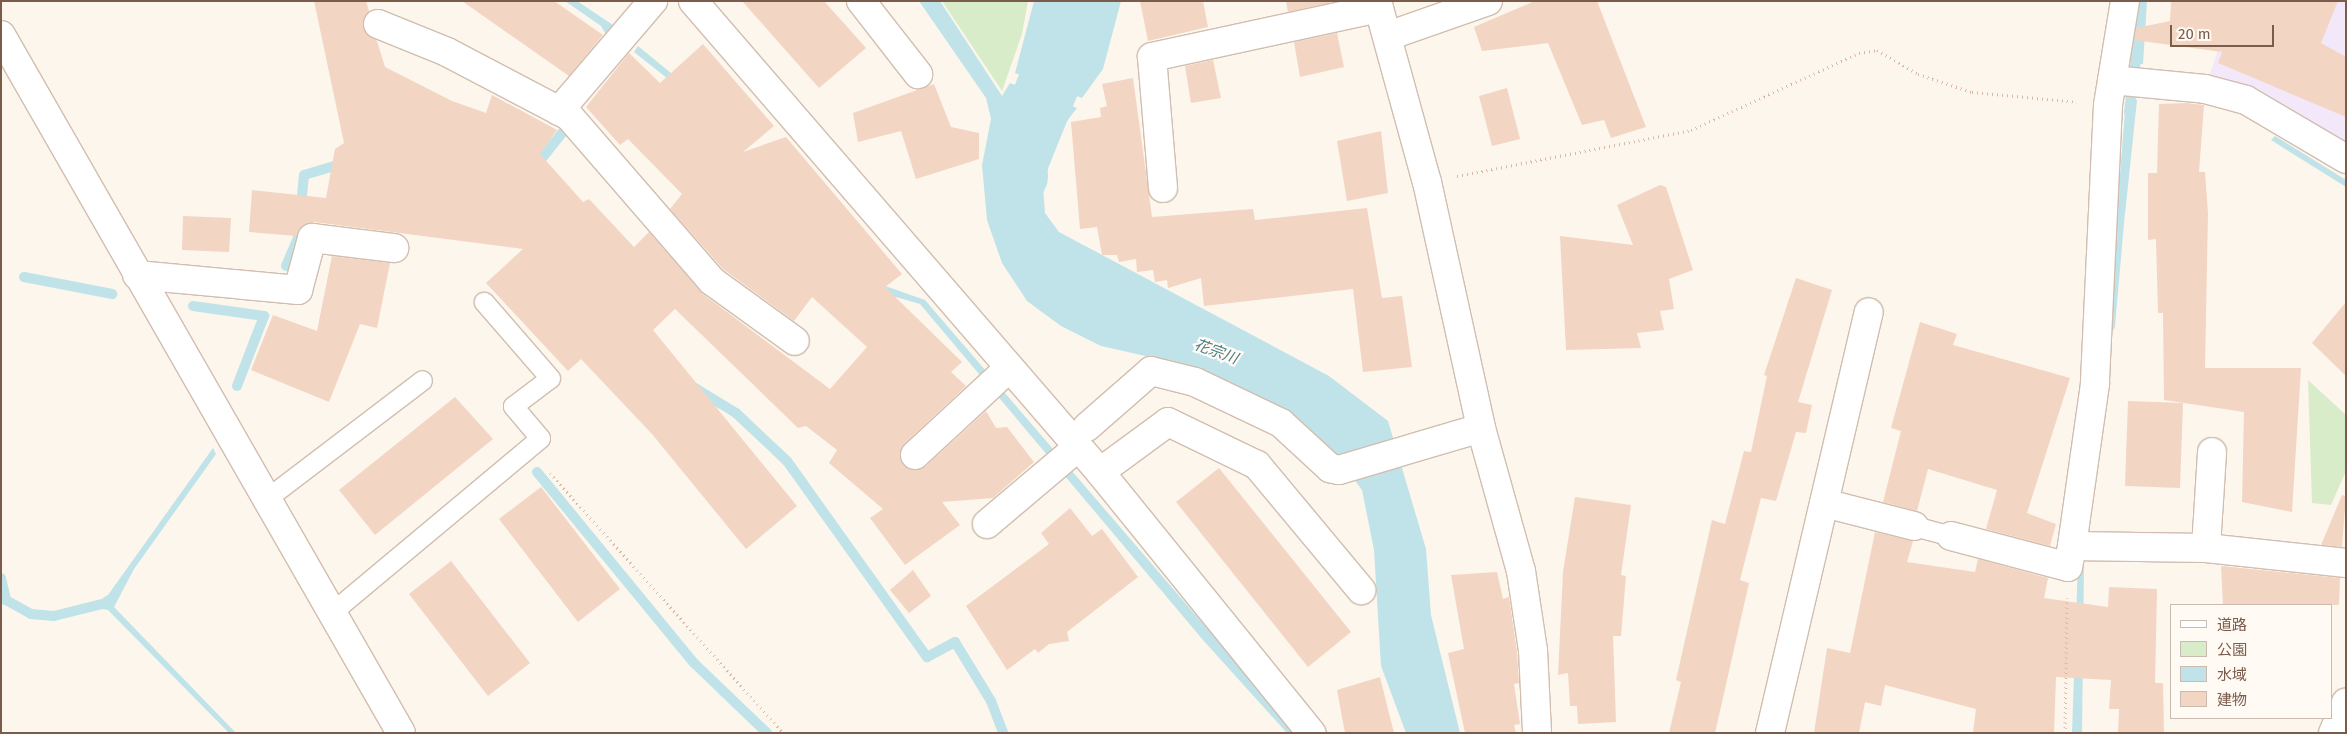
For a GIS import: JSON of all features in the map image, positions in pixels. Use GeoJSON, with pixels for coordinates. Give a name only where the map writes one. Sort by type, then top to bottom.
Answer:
{"type":"FeatureCollection","features":[{"type":"Feature","properties":{"kind":"street"},"geometry":{"type":"LineString","coordinates":[[559,111],[653,1]]}},
{"type":"Feature","properties":{"kind":"street"},"geometry":{"type":"LineString","coordinates":[[693,1],[1008,369],[1083,437],[1100,472],[1311,733]]}},
{"type":"Feature","properties":{"kind":"street"},"geometry":{"type":"LineString","coordinates":[[861,1],[918,74]]}},
{"type":"Feature","properties":{"kind":"street"},"geometry":{"type":"LineString","coordinates":[[1388,36],[1488,1]]}},
{"type":"Feature","properties":{"kind":"street"},"geometry":{"type":"LineString","coordinates":[[2070,557],[2095,384],[2110,93],[2124,1]]}},
{"type":"Feature","properties":{"kind":"street"},"geometry":{"type":"LineString","coordinates":[[1163,188],[1152,57],[1378,4],[1427,182],[1482,428],[1521,571],[1533,650],[1537,733]]}},
{"type":"Feature","properties":{"kind":"street"},"geometry":{"type":"LineString","coordinates":[[378,24],[447,52],[569,116],[712,281],[795,340]]}},
{"type":"Feature","properties":{"kind":"street"},"geometry":{"type":"LineString","coordinates":[[1,35],[401,733]]}},
{"type":"Feature","properties":{"kind":"street"},"geometry":{"type":"LineString","coordinates":[[2110,93],[2205,89],[2246,100],[2346,159]]}},
{"type":"Feature","properties":{"kind":"street"},"geometry":{"type":"LineString","coordinates":[[137,274],[298,290],[312,238],[394,248]]}},
{"type":"Feature","properties":{"kind":"street"},"geometry":{"type":"LineString","coordinates":[[1770,733],[1868,312]]}},
{"type":"Feature","properties":{"kind":"street"},"geometry":{"type":"LineString","coordinates":[[915,455],[1008,369]]}},
{"type":"Feature","properties":{"kind":"street"},"geometry":{"type":"LineString","coordinates":[[987,524],[1083,437],[1151,371],[1194,382],[1281,423],[1330,468],[1339,470],[1482,428]]}},
{"type":"Feature","properties":{"kind":"street"},"geometry":{"type":"LineString","coordinates":[[1100,472],[1168,422],[1257,465],[1361,590]]}},
{"type":"Feature","properties":{"kind":"street"},"geometry":{"type":"LineString","coordinates":[[2206,548],[2212,452]]}},
{"type":"Feature","properties":{"kind":"street"},"geometry":{"type":"LineString","coordinates":[[1824,503],[1914,526]]}},
{"type":"Feature","properties":{"kind":"street"},"geometry":{"type":"LineString","coordinates":[[1951,536],[2070,557],[2206,548],[2346,563]]}},
{"type":"Feature","properties":{"kind":"street"},"geometry":{"type":"LineString","coordinates":[[2334,733],[2346,703]]}},
{"type":"Feature","properties":{"kind":"lane"},"geometry":{"type":"LineString","coordinates":[[332,612],[540,438],[513,406],[550,378],[484,302]]}},
{"type":"Feature","properties":{"kind":"lane"},"geometry":{"type":"LineString","coordinates":[[266,499],[422,380]]}},
{"type":"Feature","properties":{"kind":"lane"},"geometry":{"type":"LineString","coordinates":[[1914,526],[1951,536]]}},
{"type":"Feature","properties":{"kind":"path"},"geometry":{"type":"LineString","coordinates":[[1427,182],[1691,130],[1859,53],[1877,50],[1918,74],[1972,92],[2110,93]]}},
{"type":"Feature","properties":{"kind":"path"},"geometry":{"type":"LineString","coordinates":[[550,473],[783,733]]}},
{"type":"Feature","properties":{"kind":"path"},"geometry":{"type":"LineString","coordinates":[[2065,733],[2070,557]]}},
{"type":"Feature","properties":{"kind":"shaded area"},"geometry":{"type":"Polygon","coordinates":[[[2234,1],[2346,1],[2346,144],[2282,103],[2208,80],[2234,1]]]}},
{"type":"Feature","properties":{"kind":"green space"},"geometry":{"type":"Polygon","coordinates":[[[942,1],[1028,1],[1022,34],[1002,91],[942,1]]]}},
{"type":"Feature","properties":{"kind":"green space"},"geometry":{"type":"Polygon","coordinates":[[[2308,380],[2346,415],[2346,471],[2331,505],[2312,503],[2308,380]]]}},
{"type":"Feature","properties":{"kind":"water"},"geometry":{"type":"Polygon","coordinates":[[[565,1],[577,1],[613,25],[607,36],[601,26],[565,1]]]}},
{"type":"Feature","properties":{"kind":"water"},"geometry":{"type":"Polygon","coordinates":[[[919,1],[940,1],[1002,96],[1010,83],[1077,108],[1057,134],[1042,174],[1045,213],[1059,232],[1329,376],[1388,421],[1426,549],[1431,615],[1460,733],[1406,733],[1381,666],[1374,550],[1362,490],[1336,455],[1285,410],[1199,368],[1101,346],[1061,326],[1027,301],[1002,263],[987,220],[982,165],[991,119],[986,98],[919,1]]]}},
{"type":"Feature","properties":{"kind":"water"},"geometry":{"type":"Polygon","coordinates":[[[1034,1],[1121,1],[1103,69],[1082,98],[1015,73],[1034,1]]]}},
{"type":"Feature","properties":{"kind":"water"},"geometry":{"type":"Polygon","coordinates":[[[2138,1],[2147,1],[2143,64],[2131,63],[2138,1]]]}},
{"type":"Feature","properties":{"kind":"water"},"geometry":{"type":"Polygon","coordinates":[[[638,46],[677,78],[756,199],[871,281],[925,300],[1297,733],[1287,733],[1203,640],[920,304],[868,289],[757,210],[691,108],[668,79],[634,52],[638,46]]]}},
{"type":"Feature","properties":{"kind":"water"},"geometry":{"type":"Polygon","coordinates":[[[2126,99],[2137,100],[2125,214],[2117,212],[2126,99]]]}},
{"type":"Feature","properties":{"kind":"water"},"geometry":{"type":"Polygon","coordinates":[[[2275,136],[2346,180],[2346,187],[2271,140],[2275,136]]]}},
{"type":"Feature","properties":{"kind":"water"},"geometry":{"type":"Polygon","coordinates":[[[213,448],[216,454],[134,569],[114,607],[236,733],[229,733],[108,610],[89,607],[108,595],[213,448]]]}},
{"type":"Feature","properties":{"kind":"water"},"geometry":{"type":"Polygon","coordinates":[[[2078,562],[2084,564],[2082,733],[2072,733],[2078,562]]]}},
{"type":"Feature","properties":{"kind":"building"},"geometry":{"type":"Polygon","coordinates":[[[314,1],[366,1],[369,11],[363,27],[377,41],[385,67],[452,101],[486,113],[492,95],[557,130],[540,154],[583,202],[589,199],[634,247],[649,232],[703,294],[830,389],[867,347],[812,297],[794,321],[723,269],[670,209],[682,194],[628,139],[620,145],[586,107],[629,53],[660,83],[703,44],[774,126],[743,152],[786,137],[902,274],[885,287],[962,362],[951,372],[966,386],[904,444],[900,458],[903,465],[911,470],[925,467],[986,411],[996,428],[1007,427],[1034,462],[993,498],[942,502],[960,525],[905,565],[870,518],[883,509],[829,463],[837,450],[806,426],[798,428],[675,309],[653,330],[797,506],[746,549],[652,434],[581,359],[568,371],[486,283],[523,249],[314,222],[301,227],[296,236],[249,232],[252,190],[326,198],[335,149],[344,143],[314,1]]]}},
{"type":"Feature","properties":{"kind":"building"},"geometry":{"type":"Polygon","coordinates":[[[462,1],[554,1],[603,35],[569,76],[462,1]]]}},
{"type":"Feature","properties":{"kind":"building"},"geometry":{"type":"Polygon","coordinates":[[[742,1],[824,1],[866,48],[819,88],[742,1]]]}},
{"type":"Feature","properties":{"kind":"building"},"geometry":{"type":"Polygon","coordinates":[[[1140,1],[1203,1],[1208,27],[1148,41],[1140,1]]]}},
{"type":"Feature","properties":{"kind":"building"},"geometry":{"type":"Polygon","coordinates":[[[1286,1],[1330,1],[1330,3],[1288,12],[1286,1]]]}},
{"type":"Feature","properties":{"kind":"building"},"geometry":{"type":"Polygon","coordinates":[[[1535,1],[1597,1],[1646,127],[1611,138],[1604,120],[1582,125],[1548,43],[1482,51],[1474,27],[1535,1]]]}},
{"type":"Feature","properties":{"kind":"building"},"geometry":{"type":"Polygon","coordinates":[[[2171,1],[2338,1],[2321,43],[2346,57],[2346,117],[2218,63],[2222,52],[2134,40],[2136,28],[2170,21],[2171,1]]]}},
{"type":"Feature","properties":{"kind":"building"},"geometry":{"type":"Polygon","coordinates":[[[1337,33],[1344,67],[1300,77],[1294,42],[1337,33]]]}},
{"type":"Feature","properties":{"kind":"building"},"geometry":{"type":"Polygon","coordinates":[[[1213,60],[1221,98],[1191,103],[1185,66],[1213,60]]]}},
{"type":"Feature","properties":{"kind":"building"},"geometry":{"type":"Polygon","coordinates":[[[1133,78],[1152,217],[1253,209],[1255,220],[1367,208],[1382,298],[1402,296],[1412,367],[1363,372],[1353,289],[1204,306],[1201,278],[1168,288],[1167,280],[1155,282],[1153,270],[1137,272],[1136,259],[1119,262],[1117,255],[1102,255],[1097,227],[1080,229],[1071,122],[1101,117],[1100,108],[1107,106],[1102,84],[1133,78]]]}},
{"type":"Feature","properties":{"kind":"building"},"geometry":{"type":"Polygon","coordinates":[[[934,84],[951,127],[979,133],[979,159],[916,179],[901,131],[858,142],[853,113],[934,84]]]}},
{"type":"Feature","properties":{"kind":"building"},"geometry":{"type":"Polygon","coordinates":[[[1507,88],[1520,139],[1492,146],[1479,96],[1507,88]]]}},
{"type":"Feature","properties":{"kind":"building"},"geometry":{"type":"Polygon","coordinates":[[[2186,103],[2204,105],[2199,172],[2205,172],[2208,213],[2205,368],[2301,368],[2292,512],[2242,502],[2244,412],[2164,400],[2163,313],[2158,313],[2156,239],[2148,240],[2148,173],[2157,173],[2159,104],[2186,103]]]}},
{"type":"Feature","properties":{"kind":"building"},"geometry":{"type":"Polygon","coordinates":[[[1381,131],[1388,193],[1347,201],[1337,141],[1381,131]]]}},
{"type":"Feature","properties":{"kind":"building"},"geometry":{"type":"Polygon","coordinates":[[[1660,185],[1666,187],[1693,270],[1669,279],[1674,309],[1660,311],[1664,330],[1637,333],[1641,348],[1566,350],[1560,236],[1633,245],[1617,205],[1660,185]]]}},
{"type":"Feature","properties":{"kind":"building"},"geometry":{"type":"Polygon","coordinates":[[[183,216],[231,218],[229,252],[182,250],[183,216]]]}},
{"type":"Feature","properties":{"kind":"building"},"geometry":{"type":"Polygon","coordinates":[[[332,256],[390,263],[377,328],[360,324],[329,402],[251,370],[273,315],[317,331],[332,256]]]}},
{"type":"Feature","properties":{"kind":"building"},"geometry":{"type":"Polygon","coordinates":[[[1796,278],[1832,290],[1798,402],[1812,405],[1806,433],[1796,432],[1776,501],[1761,498],[1740,580],[1749,583],[1715,733],[1669,733],[1681,682],[1676,680],[1712,520],[1725,524],[1744,451],[1751,452],[1767,376],[1764,375],[1796,278]]]}},
{"type":"Feature","properties":{"kind":"building"},"geometry":{"type":"Polygon","coordinates":[[[2346,302],[2346,376],[2312,343],[2346,302]]]}},
{"type":"Feature","properties":{"kind":"building"},"geometry":{"type":"Polygon","coordinates":[[[1920,322],[1957,334],[1953,345],[2070,378],[2027,513],[2056,524],[2050,546],[1986,529],[1997,490],[1928,469],[1917,511],[1883,502],[1901,431],[1891,428],[1920,322]]]}},
{"type":"Feature","properties":{"kind":"building"},"geometry":{"type":"Polygon","coordinates":[[[455,397],[493,439],[375,535],[339,490],[455,397]]]}},
{"type":"Feature","properties":{"kind":"building"},"geometry":{"type":"Polygon","coordinates":[[[2128,401],[2183,403],[2180,488],[2125,486],[2128,401]]]}},
{"type":"Feature","properties":{"kind":"building"},"geometry":{"type":"Polygon","coordinates":[[[1219,468],[1351,632],[1308,667],[1176,502],[1219,468]]]}},
{"type":"Feature","properties":{"kind":"building"},"geometry":{"type":"Polygon","coordinates":[[[541,487],[620,589],[578,622],[499,519],[541,487]]]}},
{"type":"Feature","properties":{"kind":"building"},"geometry":{"type":"Polygon","coordinates":[[[2342,495],[2346,496],[2342,547],[2321,545],[2342,495]]]}},
{"type":"Feature","properties":{"kind":"building"},"geometry":{"type":"Polygon","coordinates":[[[1575,497],[1631,505],[1621,575],[1626,576],[1621,636],[1613,636],[1616,722],[1578,724],[1577,706],[1570,706],[1568,673],[1558,675],[1563,572],[1575,497]]]}},
{"type":"Feature","properties":{"kind":"building"},"geometry":{"type":"Polygon","coordinates":[[[1070,508],[1092,536],[1102,529],[1138,577],[1067,632],[1069,641],[1049,644],[1038,653],[1035,649],[1007,670],[966,606],[1049,544],[1041,533],[1070,508]]]}},
{"type":"Feature","properties":{"kind":"building"},"geometry":{"type":"Polygon","coordinates":[[[1875,532],[1913,541],[1907,562],[1975,572],[1978,559],[2048,578],[2044,598],[2108,607],[2109,587],[2157,589],[2155,683],[2163,683],[2164,733],[2118,733],[2119,709],[2109,709],[2111,680],[2056,677],[2054,733],[1973,733],[1976,709],[1885,685],[1881,706],[1865,702],[1859,733],[1814,733],[1827,648],[1850,653],[1875,532]]]}},
{"type":"Feature","properties":{"kind":"building"},"geometry":{"type":"Polygon","coordinates":[[[451,561],[530,663],[488,696],[409,594],[451,561]]]}},
{"type":"Feature","properties":{"kind":"building"},"geometry":{"type":"Polygon","coordinates":[[[2221,566],[2340,578],[2339,605],[2223,604],[2221,566]]]}},
{"type":"Feature","properties":{"kind":"building"},"geometry":{"type":"Polygon","coordinates":[[[913,570],[931,596],[909,613],[890,590],[913,570]]]}},
{"type":"Feature","properties":{"kind":"building"},"geometry":{"type":"Polygon","coordinates":[[[1497,572],[1503,599],[1509,597],[1517,652],[1519,683],[1514,684],[1520,724],[1514,725],[1516,733],[1465,733],[1448,653],[1464,649],[1451,575],[1497,572]]]}},
{"type":"Feature","properties":{"kind":"building"},"geometry":{"type":"Polygon","coordinates":[[[1380,677],[1394,733],[1345,733],[1337,690],[1380,677]]]}},
{"type":"Feature","properties":{"kind":"waterway","name":"花宗川"},"geometry":{"type":"LineString","coordinates":[[1017,176],[1016,165],[1067,38],[1072,1]]}},
{"type":"Feature","properties":{"kind":"waterway"},"geometry":{"type":"LineString","coordinates":[[2129,112],[2137,52]]}},
{"type":"Feature","properties":{"kind":"waterway"},"geometry":{"type":"LineString","coordinates":[[535,167],[562,133]]}},
{"type":"Feature","properties":{"kind":"waterway"},"geometry":{"type":"LineString","coordinates":[[286,266],[298,238],[304,175],[344,163]]}},
{"type":"Feature","properties":{"kind":"waterway"},"geometry":{"type":"LineString","coordinates":[[2110,326],[2121,201]]}},
{"type":"Feature","properties":{"kind":"waterway"},"geometry":{"type":"LineString","coordinates":[[24,277],[112,294]]}},
{"type":"Feature","properties":{"kind":"waterway"},"geometry":{"type":"LineString","coordinates":[[193,306],[264,316],[237,386]]}},
{"type":"Feature","properties":{"kind":"waterway"},"geometry":{"type":"LineString","coordinates":[[695,388],[736,413],[787,461],[927,657],[955,642],[991,701],[1003,733]]}},
{"type":"Feature","properties":{"kind":"waterway"},"geometry":{"type":"LineString","coordinates":[[537,472],[694,663],[767,733]]}},
{"type":"Feature","properties":{"kind":"waterway"},"geometry":{"type":"LineString","coordinates":[[1,578],[6,600],[31,614],[54,616],[102,604]]}}]}
